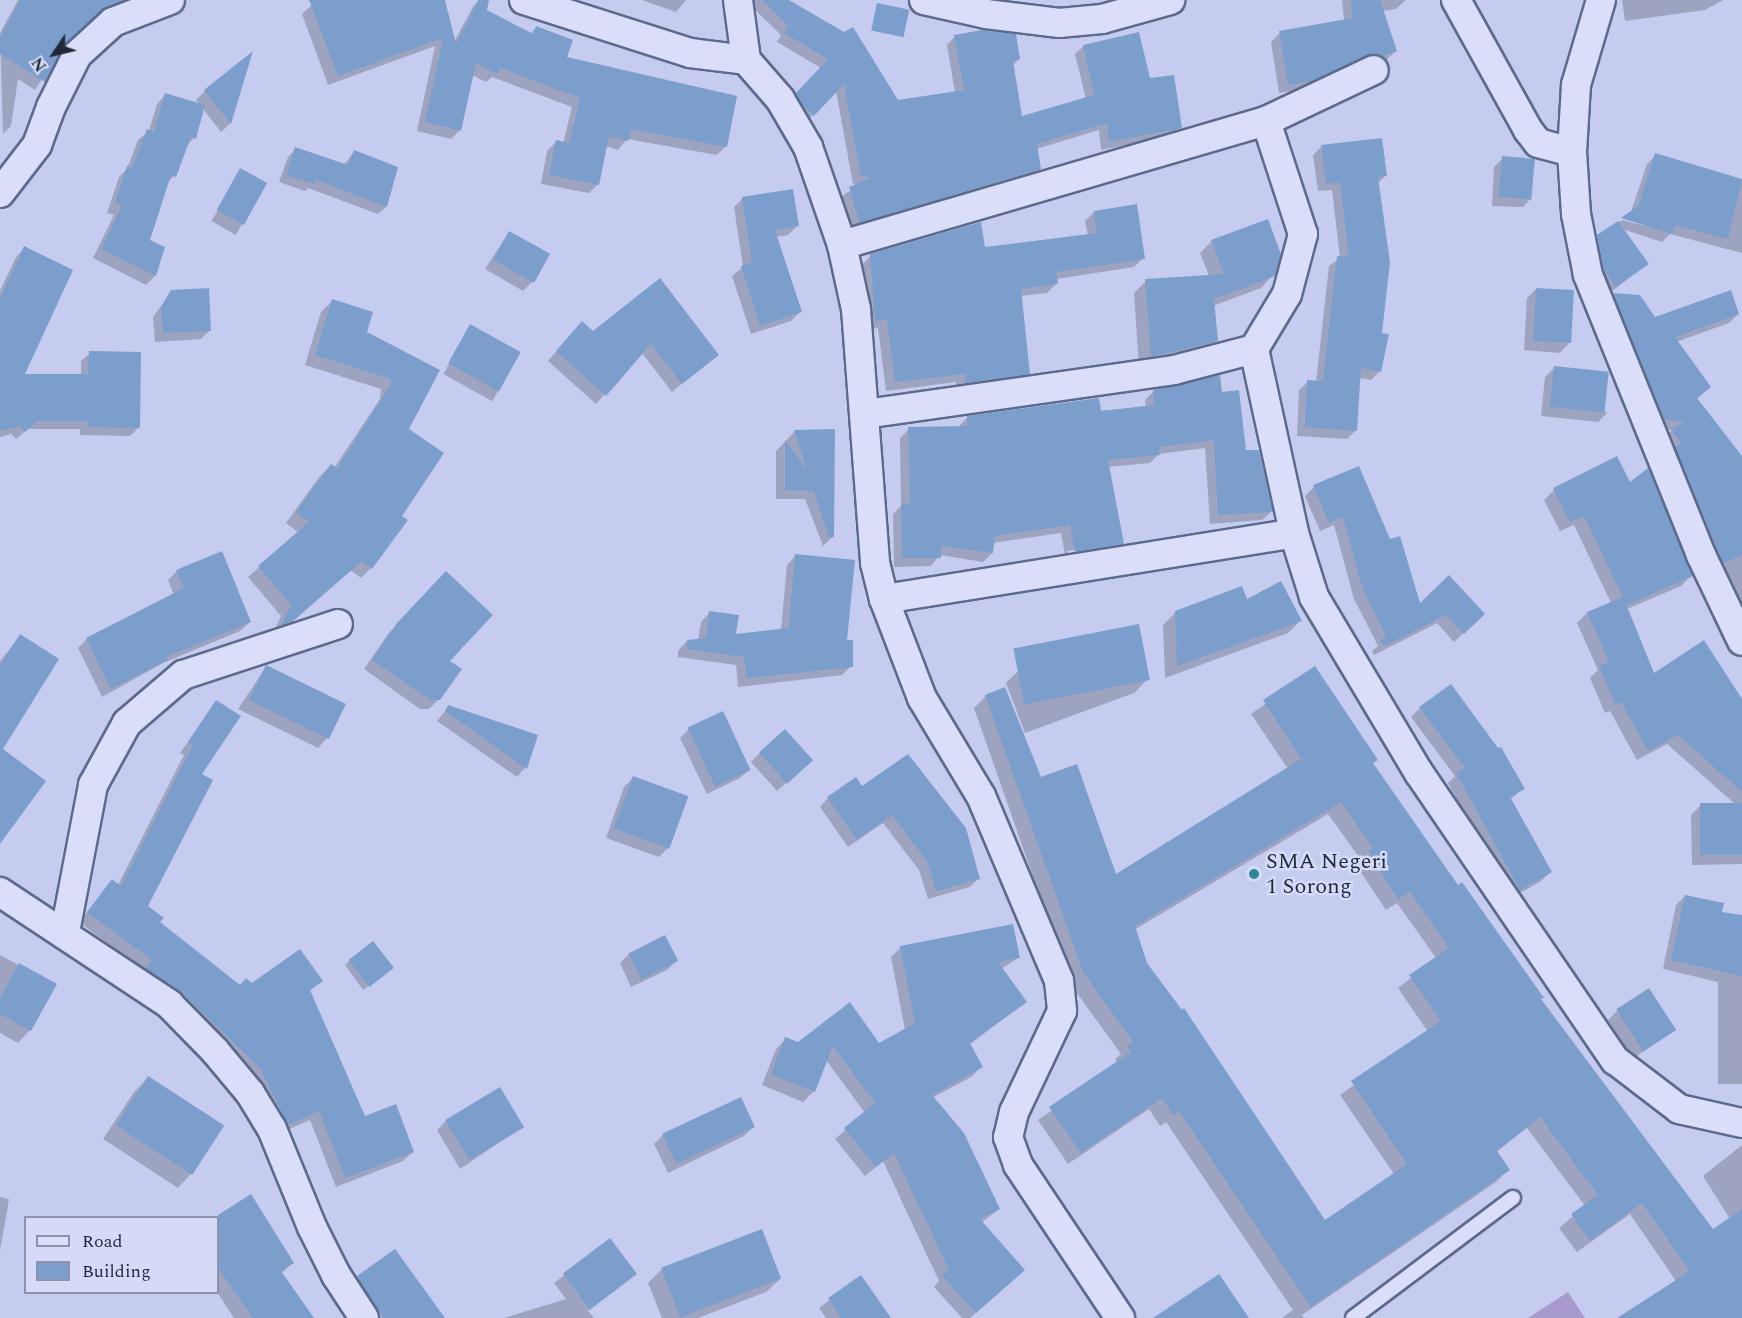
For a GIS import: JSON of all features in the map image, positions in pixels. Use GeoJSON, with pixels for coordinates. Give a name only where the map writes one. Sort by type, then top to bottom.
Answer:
{"type":"FeatureCollection","features":[{"type":"Feature","properties":{"kind":"street"},"geometry":{"type":"LineString","coordinates":[[0,193],[37,145],[51,107],[77,55],[113,22],[170,0]]}},
{"type":"Feature","properties":{"kind":"street"},"geometry":{"type":"LineString","coordinates":[[524,0],[690,54],[746,60]]}},
{"type":"Feature","properties":{"kind":"street"},"geometry":{"type":"LineString","coordinates":[[738,0],[746,60],[780,99],[808,147],[842,245],[856,309],[875,563],[884,599],[922,698],[981,796],[1059,981],[1062,1011],[1014,1112],[1008,1137],[1018,1165],[1120,1318]]}},
{"type":"Feature","properties":{"kind":"street"},"geometry":{"type":"LineString","coordinates":[[924,0],[986,14],[1059,23],[1102,19],[1170,0]]}},
{"type":"Feature","properties":{"kind":"street"},"geometry":{"type":"LineString","coordinates":[[1456,0],[1528,130],[1538,143],[1572,152]]}},
{"type":"Feature","properties":{"kind":"street"},"geometry":{"type":"LineString","coordinates":[[1600,0],[1576,85],[1572,152],[1576,214],[1588,275],[1701,555],[1742,641]]}},
{"type":"Feature","properties":{"kind":"street"},"geometry":{"type":"LineString","coordinates":[[842,245],[1266,121],[1374,70]]}},
{"type":"Feature","properties":{"kind":"street"},"geometry":{"type":"LineString","coordinates":[[1266,121],[1303,234],[1287,294],[1254,349],[1294,533],[1314,597],[1419,772],[1615,1060],[1679,1109],[1742,1123]]}},
{"type":"Feature","properties":{"kind":"street"},"geometry":{"type":"LineString","coordinates":[[865,414],[1174,370],[1254,349]]}},
{"type":"Feature","properties":{"kind":"street"},"geometry":{"type":"LineString","coordinates":[[884,599],[1294,533]]}},
{"type":"Feature","properties":{"kind":"street"},"geometry":{"type":"LineString","coordinates":[[65,933],[93,784],[127,723],[183,675],[338,624]]}},
{"type":"Feature","properties":{"kind":"street"},"geometry":{"type":"LineString","coordinates":[[0,892],[169,1004],[250,1093],[272,1129],[336,1275],[364,1318]]}},
{"type":"Feature","properties":{"kind":"lane"},"geometry":{"type":"LineString","coordinates":[[1353,1318],[1513,1198]]}},
{"type":"Feature","properties":{"kind":"shaded area"},"geometry":{"type":"Polygon","coordinates":[[[1568,1292],[1585,1318],[1528,1318],[1568,1292]]]}},
{"type":"Feature","properties":{"kind":"building"},"geometry":{"type":"Polygon","coordinates":[[[20,0],[124,0],[102,10],[66,43],[45,82],[0,54],[0,37],[20,0]]]}},
{"type":"Feature","properties":{"kind":"building"},"geometry":{"type":"Polygon","coordinates":[[[309,0],[445,0],[456,44],[479,0],[489,0],[487,10],[533,34],[536,26],[573,40],[567,57],[737,96],[727,147],[631,129],[628,141],[609,136],[599,185],[549,175],[556,140],[569,143],[580,98],[500,68],[497,74],[476,63],[461,131],[425,122],[443,38],[338,76],[309,0]]]}},
{"type":"Feature","properties":{"kind":"building"},"geometry":{"type":"Polygon","coordinates":[[[762,0],[789,0],[844,32],[853,27],[898,100],[964,90],[954,35],[982,30],[1016,34],[1020,59],[1013,61],[1022,116],[1094,95],[1083,45],[1139,32],[1150,78],[1174,75],[1182,128],[1109,142],[1107,123],[1037,144],[1041,169],[860,223],[849,187],[871,178],[861,176],[844,84],[814,116],[802,104],[796,93],[828,59],[784,33],[788,26],[762,0]]]}},
{"type":"Feature","properties":{"kind":"building"},"geometry":{"type":"Polygon","coordinates":[[[1351,0],[1380,0],[1397,51],[1383,56],[1368,55],[1313,81],[1288,85],[1279,31],[1353,18],[1351,0]]]}},
{"type":"Feature","properties":{"kind":"building"},"geometry":{"type":"Polygon","coordinates":[[[877,3],[909,10],[903,37],[871,30],[877,3]]]}},
{"type":"Feature","properties":{"kind":"building"},"geometry":{"type":"Polygon","coordinates":[[[253,51],[231,124],[204,90],[253,51]]]}},
{"type":"Feature","properties":{"kind":"building"},"geometry":{"type":"Polygon","coordinates":[[[165,93],[205,105],[196,139],[191,137],[176,177],[171,175],[150,240],[165,247],[156,276],[101,249],[122,206],[115,203],[127,166],[132,168],[147,129],[154,132],[165,93]]]}},
{"type":"Feature","properties":{"kind":"building"},"geometry":{"type":"Polygon","coordinates":[[[1382,138],[1387,176],[1378,177],[1390,262],[1382,333],[1389,334],[1381,372],[1361,368],[1357,431],[1305,427],[1307,380],[1323,381],[1337,256],[1349,257],[1340,182],[1326,184],[1321,145],[1382,138]]]}},
{"type":"Feature","properties":{"kind":"building"},"geometry":{"type":"Polygon","coordinates":[[[295,147],[348,165],[354,150],[398,167],[387,207],[316,180],[314,184],[286,175],[295,147]]]}},
{"type":"Feature","properties":{"kind":"building"},"geometry":{"type":"Polygon","coordinates":[[[1655,153],[1742,179],[1728,239],[1675,225],[1672,234],[1621,218],[1639,205],[1655,153]]]}},
{"type":"Feature","properties":{"kind":"building"},"geometry":{"type":"Polygon","coordinates":[[[1502,156],[1535,159],[1531,200],[1498,197],[1502,156]]]}},
{"type":"Feature","properties":{"kind":"building"},"geometry":{"type":"Polygon","coordinates":[[[240,168],[267,183],[244,225],[217,210],[240,168]]]}},
{"type":"Feature","properties":{"kind":"building"},"geometry":{"type":"Polygon","coordinates":[[[793,189],[799,226],[775,230],[802,312],[760,326],[741,266],[752,262],[742,197],[793,189]]]}},
{"type":"Feature","properties":{"kind":"building"},"geometry":{"type":"Polygon","coordinates":[[[1137,204],[1145,259],[1056,272],[1058,284],[1021,289],[1030,374],[965,383],[965,374],[895,382],[887,320],[875,321],[870,254],[981,222],[985,247],[1097,233],[1094,211],[1137,204]]]}},
{"type":"Feature","properties":{"kind":"building"},"geometry":{"type":"Polygon","coordinates":[[[1268,219],[1281,254],[1275,276],[1214,299],[1218,341],[1151,357],[1145,279],[1224,274],[1211,240],[1268,219]]]}},
{"type":"Feature","properties":{"kind":"building"},"geometry":{"type":"Polygon","coordinates":[[[1618,221],[1649,264],[1616,287],[1604,270],[1597,235],[1618,221]]]}},
{"type":"Feature","properties":{"kind":"building"},"geometry":{"type":"Polygon","coordinates":[[[509,231],[550,254],[534,283],[493,260],[509,231]]]}},
{"type":"Feature","properties":{"kind":"building"},"geometry":{"type":"Polygon","coordinates":[[[24,246],[73,270],[25,374],[88,374],[89,351],[141,352],[140,428],[87,427],[88,421],[38,421],[25,432],[20,426],[0,431],[0,299],[24,246]]]}},
{"type":"Feature","properties":{"kind":"building"},"geometry":{"type":"Polygon","coordinates":[[[660,278],[719,355],[682,384],[651,344],[606,396],[556,351],[582,321],[593,331],[660,278]]]}},
{"type":"Feature","properties":{"kind":"building"},"geometry":{"type":"Polygon","coordinates":[[[209,288],[211,331],[163,333],[161,307],[171,290],[209,288]]]}},
{"type":"Feature","properties":{"kind":"building"},"geometry":{"type":"Polygon","coordinates":[[[1536,288],[1574,290],[1571,343],[1533,341],[1536,288]]]}},
{"type":"Feature","properties":{"kind":"building"},"geometry":{"type":"Polygon","coordinates":[[[1731,290],[1739,314],[1675,337],[1711,387],[1697,398],[1742,456],[1742,555],[1723,563],[1675,448],[1681,443],[1671,429],[1685,422],[1664,419],[1613,293],[1640,295],[1655,317],[1731,290]]]}},
{"type":"Feature","properties":{"kind":"building"},"geometry":{"type":"Polygon","coordinates":[[[332,299],[373,312],[367,332],[440,370],[409,429],[444,453],[402,516],[408,520],[372,569],[362,561],[292,622],[281,625],[291,605],[258,566],[309,522],[296,512],[331,464],[337,468],[390,386],[391,379],[315,355],[332,299]]]}},
{"type":"Feature","properties":{"kind":"building"},"geometry":{"type":"Polygon","coordinates":[[[470,324],[521,352],[499,391],[448,363],[470,324]]]}},
{"type":"Feature","properties":{"kind":"building"},"geometry":{"type":"Polygon","coordinates":[[[1554,366],[1609,372],[1604,413],[1550,407],[1554,366]]]}},
{"type":"Feature","properties":{"kind":"building"},"geometry":{"type":"Polygon","coordinates":[[[1220,375],[1222,392],[1239,390],[1246,450],[1259,450],[1273,512],[1218,515],[1214,440],[1159,447],[1160,455],[1108,460],[1124,544],[1075,552],[1070,525],[995,536],[993,553],[941,546],[941,558],[902,558],[901,504],[910,504],[908,427],[967,426],[967,416],[1099,398],[1101,411],[1154,405],[1153,390],[1220,375]]]}},
{"type":"Feature","properties":{"kind":"building"},"geometry":{"type":"Polygon","coordinates":[[[835,429],[834,537],[829,538],[814,491],[785,490],[785,440],[807,470],[794,430],[835,429]]]}},
{"type":"Feature","properties":{"kind":"building"},"geometry":{"type":"Polygon","coordinates":[[[1617,456],[1630,482],[1648,468],[1693,576],[1627,605],[1624,599],[1654,673],[1704,640],[1742,699],[1742,792],[1678,735],[1648,751],[1621,702],[1615,704],[1599,666],[1609,662],[1587,612],[1623,597],[1584,516],[1570,522],[1553,488],[1617,456]]]}},
{"type":"Feature","properties":{"kind":"building"},"geometry":{"type":"Polygon","coordinates":[[[1359,466],[1390,539],[1400,536],[1420,603],[1449,575],[1485,614],[1464,634],[1446,615],[1384,646],[1380,641],[1386,635],[1363,590],[1343,517],[1329,523],[1313,485],[1359,466]]]}},
{"type":"Feature","properties":{"kind":"building"},"geometry":{"type":"Polygon","coordinates":[[[222,551],[251,622],[166,657],[168,660],[111,689],[86,638],[184,588],[176,570],[222,551]]]}},
{"type":"Feature","properties":{"kind":"building"},"geometry":{"type":"Polygon","coordinates":[[[795,554],[855,560],[847,640],[853,640],[853,667],[747,678],[744,657],[687,649],[687,640],[706,638],[709,611],[739,615],[736,634],[789,628],[795,554]]]}},
{"type":"Feature","properties":{"kind":"building"},"geometry":{"type":"Polygon","coordinates":[[[446,571],[493,615],[450,661],[462,669],[440,700],[430,700],[372,660],[397,623],[446,571]]]}},
{"type":"Feature","properties":{"kind":"building"},"geometry":{"type":"Polygon","coordinates":[[[1281,581],[1302,621],[1177,666],[1175,611],[1242,586],[1247,599],[1281,581]]]}},
{"type":"Feature","properties":{"kind":"building"},"geometry":{"type":"Polygon","coordinates":[[[1139,624],[1150,680],[1024,704],[1013,648],[1139,624]]]}},
{"type":"Feature","properties":{"kind":"building"},"geometry":{"type":"Polygon","coordinates":[[[20,634],[59,659],[3,749],[46,781],[0,844],[0,665],[20,634]]]}},
{"type":"Feature","properties":{"kind":"building"},"geometry":{"type":"Polygon","coordinates":[[[266,665],[346,704],[329,739],[249,700],[266,665]]]}},
{"type":"Feature","properties":{"kind":"building"},"geometry":{"type":"Polygon","coordinates":[[[1315,666],[1378,760],[1373,763],[1458,885],[1462,882],[1544,998],[1541,999],[1713,1229],[1742,1209],[1742,1318],[1617,1318],[1690,1271],[1642,1203],[1590,1241],[1571,1214],[1598,1195],[1540,1117],[1497,1151],[1510,1170],[1311,1307],[1179,1111],[1173,1115],[1162,1098],[1081,1153],[1049,1107],[1131,1052],[1127,1046],[1133,1042],[1083,972],[985,695],[1005,687],[1041,777],[1077,764],[1116,874],[1301,759],[1263,700],[1315,666]],[[1341,802],[1135,926],[1147,963],[1182,1010],[1184,1008],[1325,1220],[1407,1164],[1351,1081],[1441,1021],[1409,975],[1449,948],[1410,892],[1398,899],[1368,851],[1373,848],[1341,802]]]}},
{"type":"Feature","properties":{"kind":"building"},"geometry":{"type":"Polygon","coordinates":[[[1451,684],[1498,748],[1501,747],[1525,789],[1510,797],[1552,872],[1520,890],[1456,773],[1465,768],[1419,707],[1451,684]]]}},
{"type":"Feature","properties":{"kind":"building"},"geometry":{"type":"Polygon","coordinates":[[[216,700],[241,716],[202,774],[213,780],[148,906],[164,918],[160,922],[240,985],[246,978],[252,983],[300,949],[323,981],[310,990],[365,1116],[396,1104],[414,1152],[345,1178],[319,1111],[288,1125],[260,1068],[181,992],[146,969],[152,960],[87,912],[112,879],[121,886],[193,745],[188,742],[216,700]]]}},
{"type":"Feature","properties":{"kind":"building"},"geometry":{"type":"Polygon","coordinates":[[[448,705],[538,735],[527,769],[445,711],[448,705]]]}},
{"type":"Feature","properties":{"kind":"building"},"geometry":{"type":"Polygon","coordinates":[[[723,711],[750,770],[715,786],[688,727],[723,711]]]}},
{"type":"Feature","properties":{"kind":"building"},"geometry":{"type":"Polygon","coordinates":[[[785,729],[813,760],[787,784],[759,752],[785,729]]]}},
{"type":"Feature","properties":{"kind":"building"},"geometry":{"type":"Polygon","coordinates":[[[908,754],[966,828],[980,879],[936,891],[927,861],[892,815],[857,840],[827,797],[856,777],[862,786],[908,754]]]}},
{"type":"Feature","properties":{"kind":"building"},"geometry":{"type":"Polygon","coordinates":[[[633,776],[688,796],[669,849],[614,829],[633,776]]]}},
{"type":"Feature","properties":{"kind":"building"},"geometry":{"type":"Polygon","coordinates":[[[1700,803],[1742,803],[1742,855],[1700,855],[1700,803]]]}},
{"type":"Feature","properties":{"kind":"building"},"geometry":{"type":"Polygon","coordinates":[[[1685,895],[1724,903],[1722,912],[1742,915],[1742,976],[1671,960],[1685,895]]]}},
{"type":"Feature","properties":{"kind":"building"},"geometry":{"type":"Polygon","coordinates":[[[1013,924],[1020,958],[998,962],[1027,1002],[970,1043],[983,1067],[932,1095],[964,1133],[1000,1209],[980,1219],[1025,1270],[976,1313],[942,1276],[949,1270],[894,1153],[876,1167],[844,1128],[875,1103],[833,1046],[815,1092],[771,1074],[785,1037],[798,1042],[850,1002],[879,1043],[915,1023],[900,946],[1013,924]]]}},
{"type":"Feature","properties":{"kind":"building"},"geometry":{"type":"Polygon","coordinates":[[[665,935],[678,961],[642,979],[628,954],[665,935]]]}},
{"type":"Feature","properties":{"kind":"building"},"geometry":{"type":"Polygon","coordinates":[[[373,941],[394,968],[370,987],[349,960],[373,941]]]}},
{"type":"Feature","properties":{"kind":"building"},"geometry":{"type":"Polygon","coordinates":[[[19,963],[57,984],[31,1031],[0,1014],[0,998],[19,963]]]}},
{"type":"Feature","properties":{"kind":"building"},"geometry":{"type":"Polygon","coordinates":[[[1649,988],[1676,1030],[1644,1051],[1616,1009],[1649,988]]]}},
{"type":"Feature","properties":{"kind":"building"},"geometry":{"type":"Polygon","coordinates":[[[148,1076],[224,1126],[192,1175],[116,1125],[148,1076]]]}},
{"type":"Feature","properties":{"kind":"building"},"geometry":{"type":"Polygon","coordinates":[[[500,1087],[524,1127],[469,1160],[445,1120],[500,1087]]]}},
{"type":"Feature","properties":{"kind":"building"},"geometry":{"type":"Polygon","coordinates":[[[741,1097],[755,1127],[676,1164],[662,1134],[741,1097]]]}},
{"type":"Feature","properties":{"kind":"building"},"geometry":{"type":"Polygon","coordinates":[[[251,1194],[294,1263],[281,1271],[314,1318],[253,1318],[219,1269],[218,1215],[251,1194]]]}},
{"type":"Feature","properties":{"kind":"building"},"geometry":{"type":"Polygon","coordinates":[[[762,1229],[781,1278],[680,1317],[661,1268],[762,1229]]]}},
{"type":"Feature","properties":{"kind":"building"},"geometry":{"type":"Polygon","coordinates":[[[610,1238],[637,1274],[590,1309],[563,1274],[610,1238]]]}},
{"type":"Feature","properties":{"kind":"building"},"geometry":{"type":"Polygon","coordinates":[[[395,1249],[445,1318],[384,1318],[357,1276],[395,1249]]]}},
{"type":"Feature","properties":{"kind":"building"},"geometry":{"type":"Polygon","coordinates":[[[1219,1274],[1249,1318],[1153,1318],[1219,1274]]]}},
{"type":"Feature","properties":{"kind":"building"},"geometry":{"type":"Polygon","coordinates":[[[861,1275],[891,1318],[841,1318],[828,1298],[861,1275]]]}},
{"type":"Feature","properties":{"kind":"place","name":"SMA Negeri 1 Sorong"},"geometry":{"type":"Point","coordinates":[1254,874]}}]}
